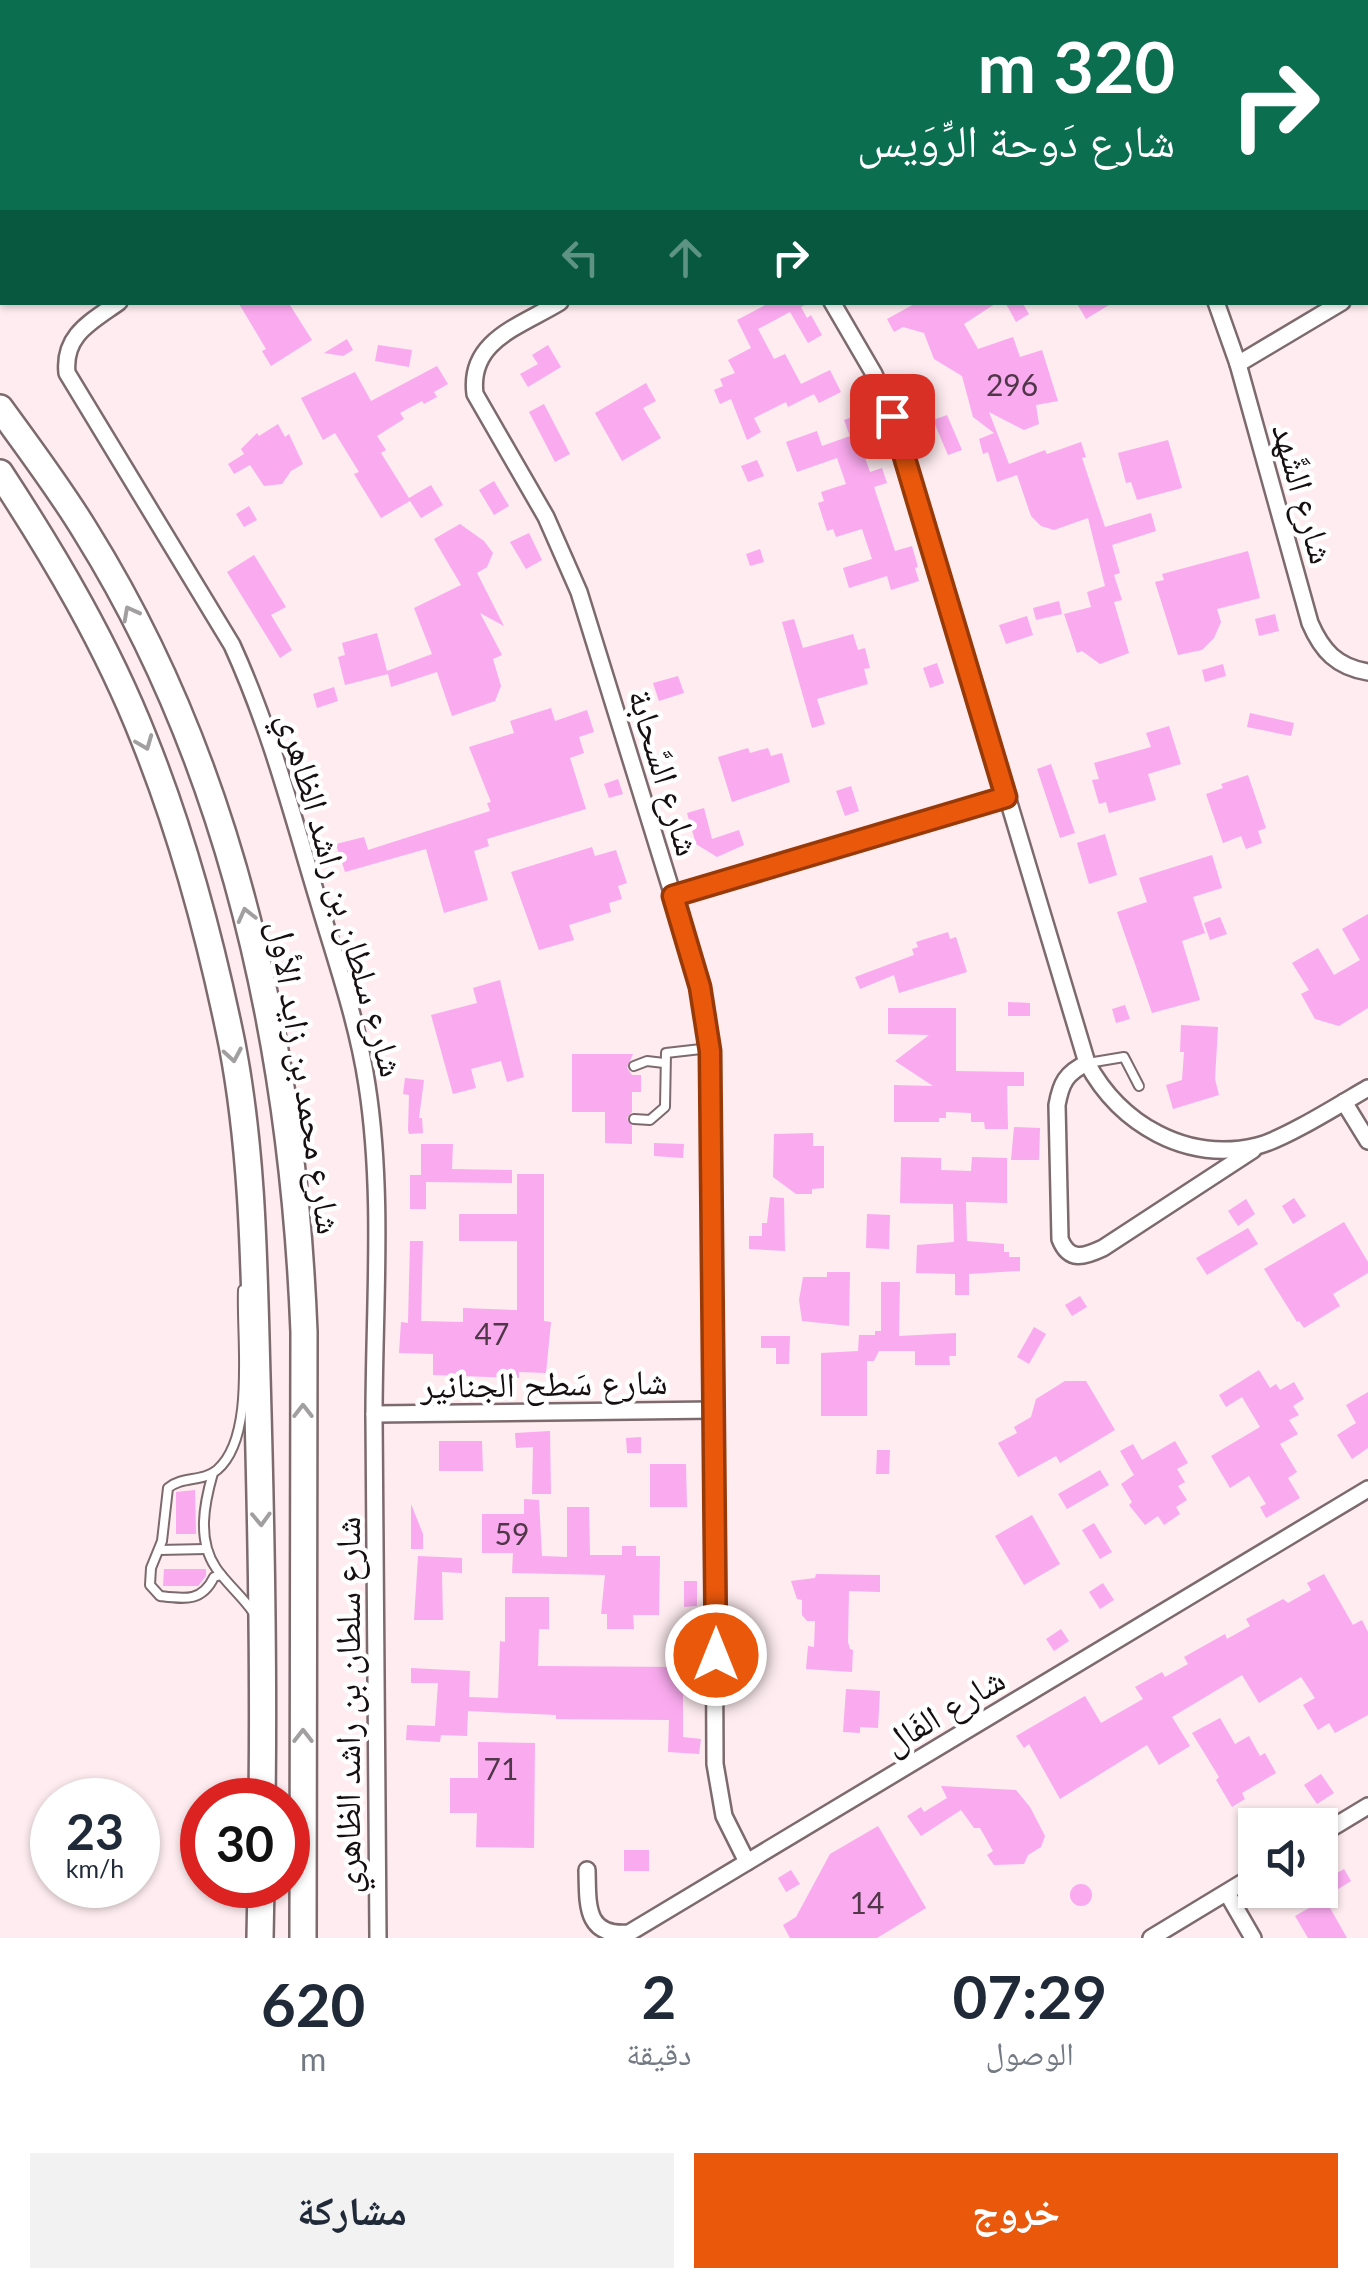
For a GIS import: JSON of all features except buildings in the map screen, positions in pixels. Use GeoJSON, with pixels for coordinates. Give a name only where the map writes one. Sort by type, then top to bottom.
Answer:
{"type":"FeatureCollection","features":[{"type":"Feature","properties":{"kind":"main road","name":"شارع محمد بن زايد الأول"},"geometry":{"type":"LineString","coordinates":[[0,408],[87,532],[146,644],[182,722],[211,800],[260,968],[281,1084],[300,1238],[304,1332],[303,1938]]}},
{"type":"Feature","properties":{"kind":"main road","name":"شارع محمد بن زايد الأول"},"geometry":{"type":"LineString","coordinates":[[0,472],[52,554],[143,736],[171,812],[232,1045],[245,1129],[253,1232],[264,1632],[262,1778]]}},
{"type":"Feature","properties":{"kind":"main road"},"geometry":{"type":"LineString","coordinates":[[260,1938],[261,1908]]}},
{"type":"Feature","properties":{"kind":"street","name":"شارع سلطان بن راشد الظاهري"},"geometry":{"type":"LineString","coordinates":[[115,305],[78,331],[66,362],[67,374],[225,632],[252,689],[277,757],[360,1045],[372,1128],[377,1266],[374,1414],[378,1938]]}},
{"type":"Feature","properties":{"kind":"street","name":"شارع السَّحابة"},"geometry":{"type":"LineString","coordinates":[[555,305],[490,344],[479,356],[472,376],[474,394],[546,517],[574,580],[700,987],[710,1048],[715,1764],[724,1816],[747,1862]]}},
{"type":"Feature","properties":{"kind":"street"},"geometry":{"type":"LineString","coordinates":[[834,305],[874,374],[892,416],[1087,1064],[1116,1107],[1160,1136],[1212,1148],[1261,1145]]}},
{"type":"Feature","properties":{"kind":"street","name":"شارع الشَّهد"},"geometry":{"type":"LineString","coordinates":[[1217,305],[1238,364],[1310,623],[1320,646],[1340,664],[1368,672]]}},
{"type":"Feature","properties":{"kind":"street"},"geometry":{"type":"LineString","coordinates":[[1238,364],[1337,305]]}},
{"type":"Feature","properties":{"kind":"street"},"geometry":{"type":"LineString","coordinates":[[673,896],[1006,797]]}},
{"type":"Feature","properties":{"kind":"street"},"geometry":{"type":"LineString","coordinates":[[1087,1064],[1067,1075],[1058,1105],[1060,1238],[1072,1256],[1104,1248],[1261,1145],[1368,1088]]}},
{"type":"Feature","properties":{"kind":"street"},"geometry":{"type":"LineString","coordinates":[[1344,1102],[1368,1141]]}},
{"type":"Feature","properties":{"kind":"street","name":"شارع سَطح الجنانير"},"geometry":{"type":"LineString","coordinates":[[374,1414],[715,1410]]}},
{"type":"Feature","properties":{"kind":"street","name":"شارع الفَال"},"geometry":{"type":"LineString","coordinates":[[587,1870],[591,1918],[600,1929],[614,1934],[629,1933],[1368,1489]]}},
{"type":"Feature","properties":{"kind":"street"},"geometry":{"type":"LineString","coordinates":[[1338,1824],[1368,1806]]}},
{"type":"Feature","properties":{"kind":"street"},"geometry":{"type":"LineString","coordinates":[[1151,1938],[1238,1886]]}},
{"type":"Feature","properties":{"kind":"street"},"geometry":{"type":"LineString","coordinates":[[1226,1893],[1253,1938]]}},
{"type":"Feature","properties":{"kind":"lane"},"geometry":{"type":"LineString","coordinates":[[634,1118],[650,1120],[666,1107],[666,1053],[710,1048]]}},
{"type":"Feature","properties":{"kind":"lane"},"geometry":{"type":"LineString","coordinates":[[1087,1064],[1124,1057],[1139,1086]]}},
{"type":"Feature","properties":{"kind":"lane"},"geometry":{"type":"LineString","coordinates":[[634,1066],[647,1061],[664,1062]]}},
{"type":"Feature","properties":{"kind":"lane"},"geometry":{"type":"LineString","coordinates":[[253,1232],[243,1282],[240,1428],[233,1450],[213,1473],[206,1504],[206,1549],[264,1632]]}},
{"type":"Feature","properties":{"kind":"lane"},"geometry":{"type":"LineString","coordinates":[[213,1473],[168,1488],[150,1585],[160,1596],[198,1596],[208,1590],[214,1577],[222,1575]]}},
{"type":"Feature","properties":{"kind":"lane"},"geometry":{"type":"LineString","coordinates":[[159,1550],[206,1549]]}},
{"type":"Feature","properties":{"kind":"route"},"geometry":{"type":"LineString","coordinates":[[716,1655],[710,1051],[700,987],[673,896],[1006,797],[892,416]]}}]}
